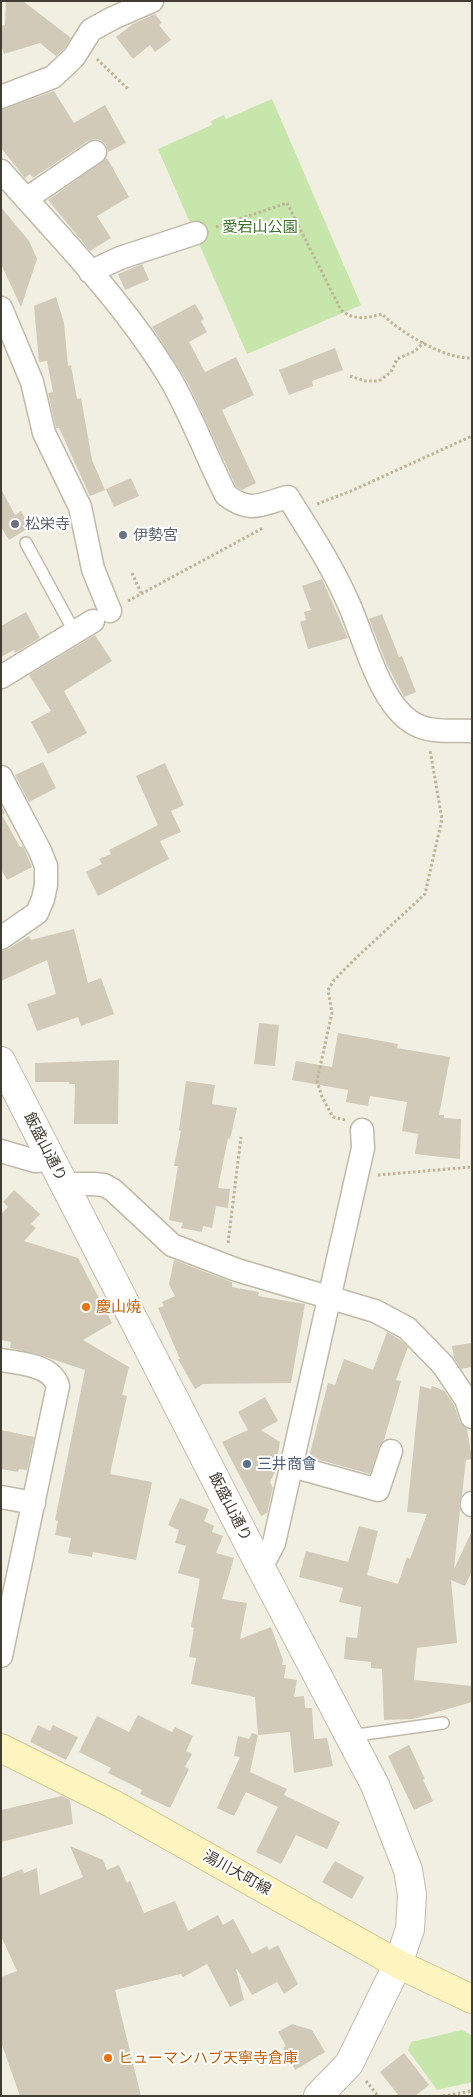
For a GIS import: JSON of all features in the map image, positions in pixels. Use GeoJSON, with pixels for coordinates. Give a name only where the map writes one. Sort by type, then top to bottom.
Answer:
{"type":"FeatureCollection","features":[{"type":"Feature","properties":{"kind":"main road","name":"湯川大町線"},"geometry":{"type":"LineString","coordinates":[[1,1748],[113,1804],[398,1964],[472,1998]]}},
{"type":"Feature","properties":{"kind":"street"},"geometry":{"type":"LineString","coordinates":[[1,98],[53,77],[74,57],[91,30],[152,1]]}},
{"type":"Feature","properties":{"kind":"street"},"geometry":{"type":"LineString","coordinates":[[26,199],[95,152]]}},
{"type":"Feature","properties":{"kind":"street"},"geometry":{"type":"LineString","coordinates":[[1,171],[90,272],[149,347],[168,376],[226,495],[237,504],[259,507],[288,497],[327,560],[348,600],[386,696],[398,711],[418,726],[433,729],[472,731]]}},
{"type":"Feature","properties":{"kind":"street"},"geometry":{"type":"LineString","coordinates":[[90,272],[120,258],[196,233]]}},
{"type":"Feature","properties":{"kind":"street"},"geometry":{"type":"LineString","coordinates":[[1,308],[32,382],[44,433],[80,507],[93,569],[92,621],[1,677]]}},
{"type":"Feature","properties":{"kind":"street"},"geometry":{"type":"LineString","coordinates":[[1,777],[40,850],[46,866],[46,885],[37,913],[1,938]]}},
{"type":"Feature","properties":{"kind":"street","name":"飯盛山通り"},"geometry":{"type":"LineString","coordinates":[[1,1061],[261,1568],[376,1785],[408,1870],[412,1895],[410,1929],[398,1964],[349,2064],[318,2096]]}},
{"type":"Feature","properties":{"kind":"street"},"geometry":{"type":"LineString","coordinates":[[261,1568],[274,1543],[292,1466],[363,1148],[362,1130]]}},
{"type":"Feature","properties":{"kind":"street"},"geometry":{"type":"LineString","coordinates":[[1,1150],[35,1161],[51,1160]]}},
{"type":"Feature","properties":{"kind":"street"},"geometry":{"type":"LineString","coordinates":[[63,1184],[94,1184],[109,1188],[172,1245],[225,1266],[375,1311],[407,1328],[443,1365],[466,1399],[472,1417]]}},
{"type":"Feature","properties":{"kind":"street"},"geometry":{"type":"LineString","coordinates":[[1,1360],[42,1369],[52,1375],[58,1386],[1,1656]]}},
{"type":"Feature","properties":{"kind":"street"},"geometry":{"type":"LineString","coordinates":[[292,1466],[378,1490],[391,1451]]}},
{"type":"Feature","properties":{"kind":"street"},"geometry":{"type":"LineString","coordinates":[[1,1497],[34,1503]]}},
{"type":"Feature","properties":{"kind":"lane"},"geometry":{"type":"LineString","coordinates":[[26,543],[92,621]]}},
{"type":"Feature","properties":{"kind":"lane"},"geometry":{"type":"LineString","coordinates":[[350,1736],[443,1723]]}},
{"type":"Feature","properties":{"kind":"path"},"geometry":{"type":"LineString","coordinates":[[82,44],[129,90]]}},
{"type":"Feature","properties":{"kind":"path"},"geometry":{"type":"LineString","coordinates":[[196,233],[287,202],[341,310],[349,317],[366,318],[382,314],[431,348],[450,356],[472,358]]}},
{"type":"Feature","properties":{"kind":"path"},"geometry":{"type":"LineString","coordinates":[[350,376],[365,381],[379,382],[391,372],[396,359],[415,351],[424,342]]}},
{"type":"Feature","properties":{"kind":"path"},"geometry":{"type":"LineString","coordinates":[[313,506],[472,436]]}},
{"type":"Feature","properties":{"kind":"path"},"geometry":{"type":"LineString","coordinates":[[92,621],[238,540],[272,524]]}},
{"type":"Feature","properties":{"kind":"path"},"geometry":{"type":"LineString","coordinates":[[132,573],[142,593]]}},
{"type":"Feature","properties":{"kind":"path"},"geometry":{"type":"LineString","coordinates":[[362,1130],[349,1121],[333,1117],[322,1097],[317,1081],[332,1014],[328,990],[334,980],[417,903],[424,894],[442,819],[429,746],[433,729]]}},
{"type":"Feature","properties":{"kind":"path"},"geometry":{"type":"LineString","coordinates":[[225,1266],[241,1137]]}},
{"type":"Feature","properties":{"kind":"path"},"geometry":{"type":"LineString","coordinates":[[357,1176],[472,1167]]}},
{"type":"Feature","properties":{"kind":"path"},"geometry":{"type":"LineString","coordinates":[[361,2075],[378,2096]]}},
{"type":"Feature","properties":{"kind":"path"},"geometry":{"type":"LineString","coordinates":[[443,2096],[472,2091]]}},
{"type":"Feature","properties":{"kind":"green space","name":"愛宕山公園"},"geometry":{"type":"Polygon","coordinates":[[[272,99],[361,305],[247,354],[158,149],[212,125],[211,121],[224,115],[226,119],[272,99]]]}},
{"type":"Feature","properties":{"kind":"green space"},"geometry":{"type":"Polygon","coordinates":[[[462,2030],[471,2035],[472,2082],[437,2090],[408,2050],[411,2042],[462,2030]]]}},
{"type":"Feature","properties":{"kind":"building"},"geometry":{"type":"Polygon","coordinates":[[[6,1],[23,1],[71,38],[64,49],[56,56],[40,43],[4,54],[1,45],[1,26],[5,25],[6,1]]]}},
{"type":"Feature","properties":{"kind":"building"},"geometry":{"type":"Polygon","coordinates":[[[155,14],[162,23],[159,25],[171,40],[155,52],[150,45],[133,59],[116,37],[133,24],[155,14]]]}},
{"type":"Feature","properties":{"kind":"building"},"geometry":{"type":"Polygon","coordinates":[[[54,91],[74,123],[105,105],[126,143],[108,152],[106,145],[101,140],[88,141],[33,178],[30,174],[25,178],[1,148],[1,110],[54,91]]]}},
{"type":"Feature","properties":{"kind":"building"},"geometry":{"type":"Polygon","coordinates":[[[107,158],[129,197],[97,216],[111,238],[90,251],[48,200],[107,158]]]}},
{"type":"Feature","properties":{"kind":"building"},"geometry":{"type":"Polygon","coordinates":[[[1,207],[29,241],[37,259],[21,307],[1,264],[1,207]]]}},
{"type":"Feature","properties":{"kind":"building"},"geometry":{"type":"Polygon","coordinates":[[[142,264],[149,280],[125,290],[118,274],[142,264]]]}},
{"type":"Feature","properties":{"kind":"building"},"geometry":{"type":"Polygon","coordinates":[[[56,297],[64,323],[68,366],[71,365],[77,399],[81,398],[92,460],[105,490],[90,496],[59,428],[56,428],[48,393],[53,392],[47,361],[39,362],[34,306],[56,297]]]}},
{"type":"Feature","properties":{"kind":"building"},"geometry":{"type":"Polygon","coordinates":[[[195,304],[204,319],[201,321],[207,332],[189,342],[205,372],[236,357],[254,395],[222,410],[256,483],[242,490],[236,486],[188,383],[152,327],[195,304]]]}},
{"type":"Feature","properties":{"kind":"building"},"geometry":{"type":"Polygon","coordinates":[[[335,348],[343,370],[312,381],[313,386],[289,395],[279,370],[335,348]]]}},
{"type":"Feature","properties":{"kind":"building"},"geometry":{"type":"Polygon","coordinates":[[[131,478],[139,496],[114,507],[106,489],[131,478]]]}},
{"type":"Feature","properties":{"kind":"building","name":"松栄寺"},"geometry":{"type":"Polygon","coordinates":[[[1,489],[15,515],[21,511],[30,527],[9,540],[1,527],[1,489]]]}},
{"type":"Feature","properties":{"kind":"building"},"geometry":{"type":"Polygon","coordinates":[[[322,579],[348,638],[308,649],[300,622],[306,620],[304,612],[311,610],[302,586],[322,579]]]}},
{"type":"Feature","properties":{"kind":"building"},"geometry":{"type":"Polygon","coordinates":[[[26,612],[40,638],[15,653],[14,650],[1,657],[1,626],[26,612]]]}},
{"type":"Feature","properties":{"kind":"building"},"geometry":{"type":"Polygon","coordinates":[[[382,614],[399,657],[402,656],[416,692],[404,697],[387,665],[369,619],[382,614]]]}},
{"type":"Feature","properties":{"kind":"building"},"geometry":{"type":"Polygon","coordinates":[[[95,635],[112,661],[64,691],[87,733],[48,754],[31,722],[51,711],[29,675],[95,635]]]}},
{"type":"Feature","properties":{"kind":"building"},"geometry":{"type":"Polygon","coordinates":[[[43,762],[56,788],[29,802],[15,775],[43,762]]]}},
{"type":"Feature","properties":{"kind":"building"},"geometry":{"type":"Polygon","coordinates":[[[165,763],[184,805],[171,811],[181,832],[160,841],[169,859],[98,896],[86,872],[102,864],[99,859],[111,854],[109,850],[158,825],[136,776],[165,763]]]}},
{"type":"Feature","properties":{"kind":"building"},"geometry":{"type":"Polygon","coordinates":[[[1,806],[5,813],[2,815],[20,847],[23,846],[32,867],[7,880],[1,869],[1,806]]]}},
{"type":"Feature","properties":{"kind":"building"},"geometry":{"type":"Polygon","coordinates":[[[74,929],[88,983],[101,978],[114,1014],[81,1026],[78,1017],[37,1031],[27,1004],[56,994],[47,960],[1,981],[1,951],[8,949],[29,936],[31,940],[74,929]]]}},
{"type":"Feature","properties":{"kind":"building"},"geometry":{"type":"Polygon","coordinates":[[[259,1023],[279,1025],[275,1066],[254,1064],[259,1023]]]}},
{"type":"Feature","properties":{"kind":"building"},"geometry":{"type":"Polygon","coordinates":[[[338,1033],[398,1044],[397,1048],[450,1057],[439,1115],[444,1115],[444,1118],[461,1119],[460,1159],[415,1154],[418,1134],[402,1131],[407,1102],[370,1096],[368,1106],[346,1102],[348,1090],[292,1080],[296,1061],[332,1067],[338,1033]]]}},
{"type":"Feature","properties":{"kind":"building"},"geometry":{"type":"Polygon","coordinates":[[[119,1060],[118,1124],[74,1124],[75,1084],[69,1084],[69,1082],[35,1082],[35,1063],[119,1060]]]}},
{"type":"Feature","properties":{"kind":"building"},"geometry":{"type":"Polygon","coordinates":[[[186,1081],[215,1085],[212,1104],[237,1108],[230,1139],[228,1138],[218,1188],[230,1189],[228,1208],[216,1206],[212,1228],[203,1226],[202,1232],[181,1228],[183,1223],[169,1220],[178,1166],[174,1166],[181,1131],[179,1130],[186,1081]]]}},
{"type":"Feature","properties":{"kind":"building"},"geometry":{"type":"Polygon","coordinates":[[[14,1190],[40,1214],[31,1224],[36,1228],[24,1241],[78,1258],[112,1323],[83,1340],[129,1367],[122,1395],[127,1396],[110,1474],[152,1482],[136,1560],[93,1552],[92,1557],[68,1553],[71,1538],[55,1535],[58,1521],[55,1520],[85,1370],[37,1354],[10,1348],[11,1342],[1,1340],[1,1214],[8,1207],[3,1202],[14,1190]]]}},
{"type":"Feature","properties":{"kind":"building"},"geometry":{"type":"Polygon","coordinates":[[[174,1260],[232,1282],[232,1287],[259,1292],[258,1296],[305,1304],[291,1383],[203,1384],[195,1389],[178,1359],[180,1359],[158,1308],[164,1306],[162,1302],[175,1296],[169,1284],[174,1260]]]}},
{"type":"Feature","properties":{"kind":"building"},"geometry":{"type":"Polygon","coordinates":[[[387,1332],[408,1347],[396,1380],[401,1381],[384,1440],[379,1447],[370,1474],[309,1457],[328,1383],[335,1385],[344,1359],[373,1370],[387,1332]]]}},
{"type":"Feature","properties":{"kind":"building"},"geometry":{"type":"Polygon","coordinates":[[[472,1343],[472,1367],[461,1369],[454,1358],[452,1346],[472,1343]]]}},
{"type":"Feature","properties":{"kind":"building"},"geometry":{"type":"Polygon","coordinates":[[[420,1386],[431,1389],[432,1386],[445,1391],[454,1405],[460,1422],[467,1429],[472,1459],[466,1460],[462,1495],[459,1503],[460,1510],[454,1569],[472,1531],[472,1571],[465,1586],[451,1580],[457,1643],[417,1648],[414,1680],[472,1686],[472,1702],[413,1719],[384,1720],[382,1669],[371,1668],[371,1662],[344,1659],[346,1637],[357,1638],[361,1607],[339,1602],[343,1588],[299,1577],[306,1551],[348,1562],[359,1526],[378,1531],[367,1575],[398,1584],[407,1557],[410,1559],[427,1514],[407,1512],[420,1386]]]}},
{"type":"Feature","properties":{"kind":"building"},"geometry":{"type":"Polygon","coordinates":[[[265,1397],[278,1421],[261,1430],[280,1442],[275,1472],[270,1482],[273,1488],[267,1513],[261,1516],[222,1442],[248,1430],[238,1412],[265,1397]]]}},
{"type":"Feature","properties":{"kind":"building"},"geometry":{"type":"Polygon","coordinates":[[[1,1430],[34,1437],[27,1470],[19,1469],[18,1472],[1,1469],[1,1430]]]}},
{"type":"Feature","properties":{"kind":"building"},"geometry":{"type":"Polygon","coordinates":[[[180,1498],[209,1509],[204,1521],[214,1526],[212,1532],[223,1536],[216,1553],[234,1558],[222,1599],[247,1603],[240,1639],[271,1627],[283,1660],[282,1665],[286,1665],[284,1678],[297,1680],[294,1697],[304,1696],[305,1708],[312,1708],[314,1739],[327,1738],[333,1766],[294,1773],[290,1732],[258,1735],[255,1697],[191,1684],[196,1658],[189,1657],[194,1628],[191,1627],[200,1579],[178,1573],[186,1546],[175,1543],[179,1530],[168,1525],[180,1498]]]}},
{"type":"Feature","properties":{"kind":"building"},"geometry":{"type":"Polygon","coordinates":[[[138,1715],[172,1732],[175,1727],[193,1736],[186,1751],[192,1754],[185,1767],[189,1769],[170,1808],[140,1794],[142,1790],[108,1773],[111,1768],[79,1752],[97,1716],[129,1732],[138,1715]]]}},
{"type":"Feature","properties":{"kind":"building"},"geometry":{"type":"Polygon","coordinates":[[[38,1725],[50,1731],[53,1725],[78,1737],[66,1760],[30,1742],[38,1725]]]}},
{"type":"Feature","properties":{"kind":"building"},"geometry":{"type":"Polygon","coordinates":[[[252,1733],[258,1735],[250,1772],[287,1789],[284,1795],[340,1822],[327,1849],[296,1835],[281,1864],[256,1852],[278,1807],[246,1792],[234,1816],[217,1808],[240,1757],[234,1756],[238,1736],[249,1739],[252,1733]]]}},
{"type":"Feature","properties":{"kind":"building"},"geometry":{"type":"Polygon","coordinates":[[[409,1745],[433,1801],[414,1810],[388,1756],[409,1745]]]}},
{"type":"Feature","properties":{"kind":"building"},"geometry":{"type":"Polygon","coordinates":[[[62,1796],[70,1800],[73,1824],[1,1842],[1,1810],[62,1796]]]}},
{"type":"Feature","properties":{"kind":"building"},"geometry":{"type":"Polygon","coordinates":[[[70,1846],[103,1860],[107,1870],[119,1865],[127,1883],[130,1881],[144,1913],[175,1901],[188,1931],[218,1915],[223,1925],[233,1919],[252,1954],[267,1946],[269,1950],[278,1945],[298,1984],[284,1994],[277,1982],[252,1995],[236,1969],[244,2000],[230,2007],[207,1964],[183,1977],[181,1974],[115,1990],[141,2096],[20,2096],[1,2042],[1,1977],[17,1971],[1,1936],[1,1878],[22,1869],[24,1873],[37,1868],[40,1895],[83,1877],[70,1846]]]}},
{"type":"Feature","properties":{"kind":"building"},"geometry":{"type":"Polygon","coordinates":[[[335,1861],[364,1877],[352,1899],[322,1882],[335,1861]]]}},
{"type":"Feature","properties":{"kind":"building"},"geometry":{"type":"Polygon","coordinates":[[[292,2024],[312,2030],[325,2052],[295,2070],[283,2048],[286,2046],[278,2032],[292,2024]]]}},
{"type":"Feature","properties":{"kind":"building"},"geometry":{"type":"Polygon","coordinates":[[[404,2053],[429,2085],[415,2096],[399,2096],[380,2072],[404,2053]]]}},
{"type":"Feature","properties":{"kind":"place","name":"松栄寺"},"geometry":{"type":"Point","coordinates":[15,524]}},
{"type":"Feature","properties":{"kind":"place","name":"伊勢宮"},"geometry":{"type":"Point","coordinates":[123,535]}},
{"type":"Feature","properties":{"kind":"place","name":"慶山焼"},"geometry":{"type":"Point","coordinates":[86,1307]}},
{"type":"Feature","properties":{"kind":"place","name":"三井商會"},"geometry":{"type":"Point","coordinates":[247,1464]}},
{"type":"Feature","properties":{"kind":"place","name":"ヒューマンハブ天寧寺倉庫"},"geometry":{"type":"Point","coordinates":[108,2058]}}]}
